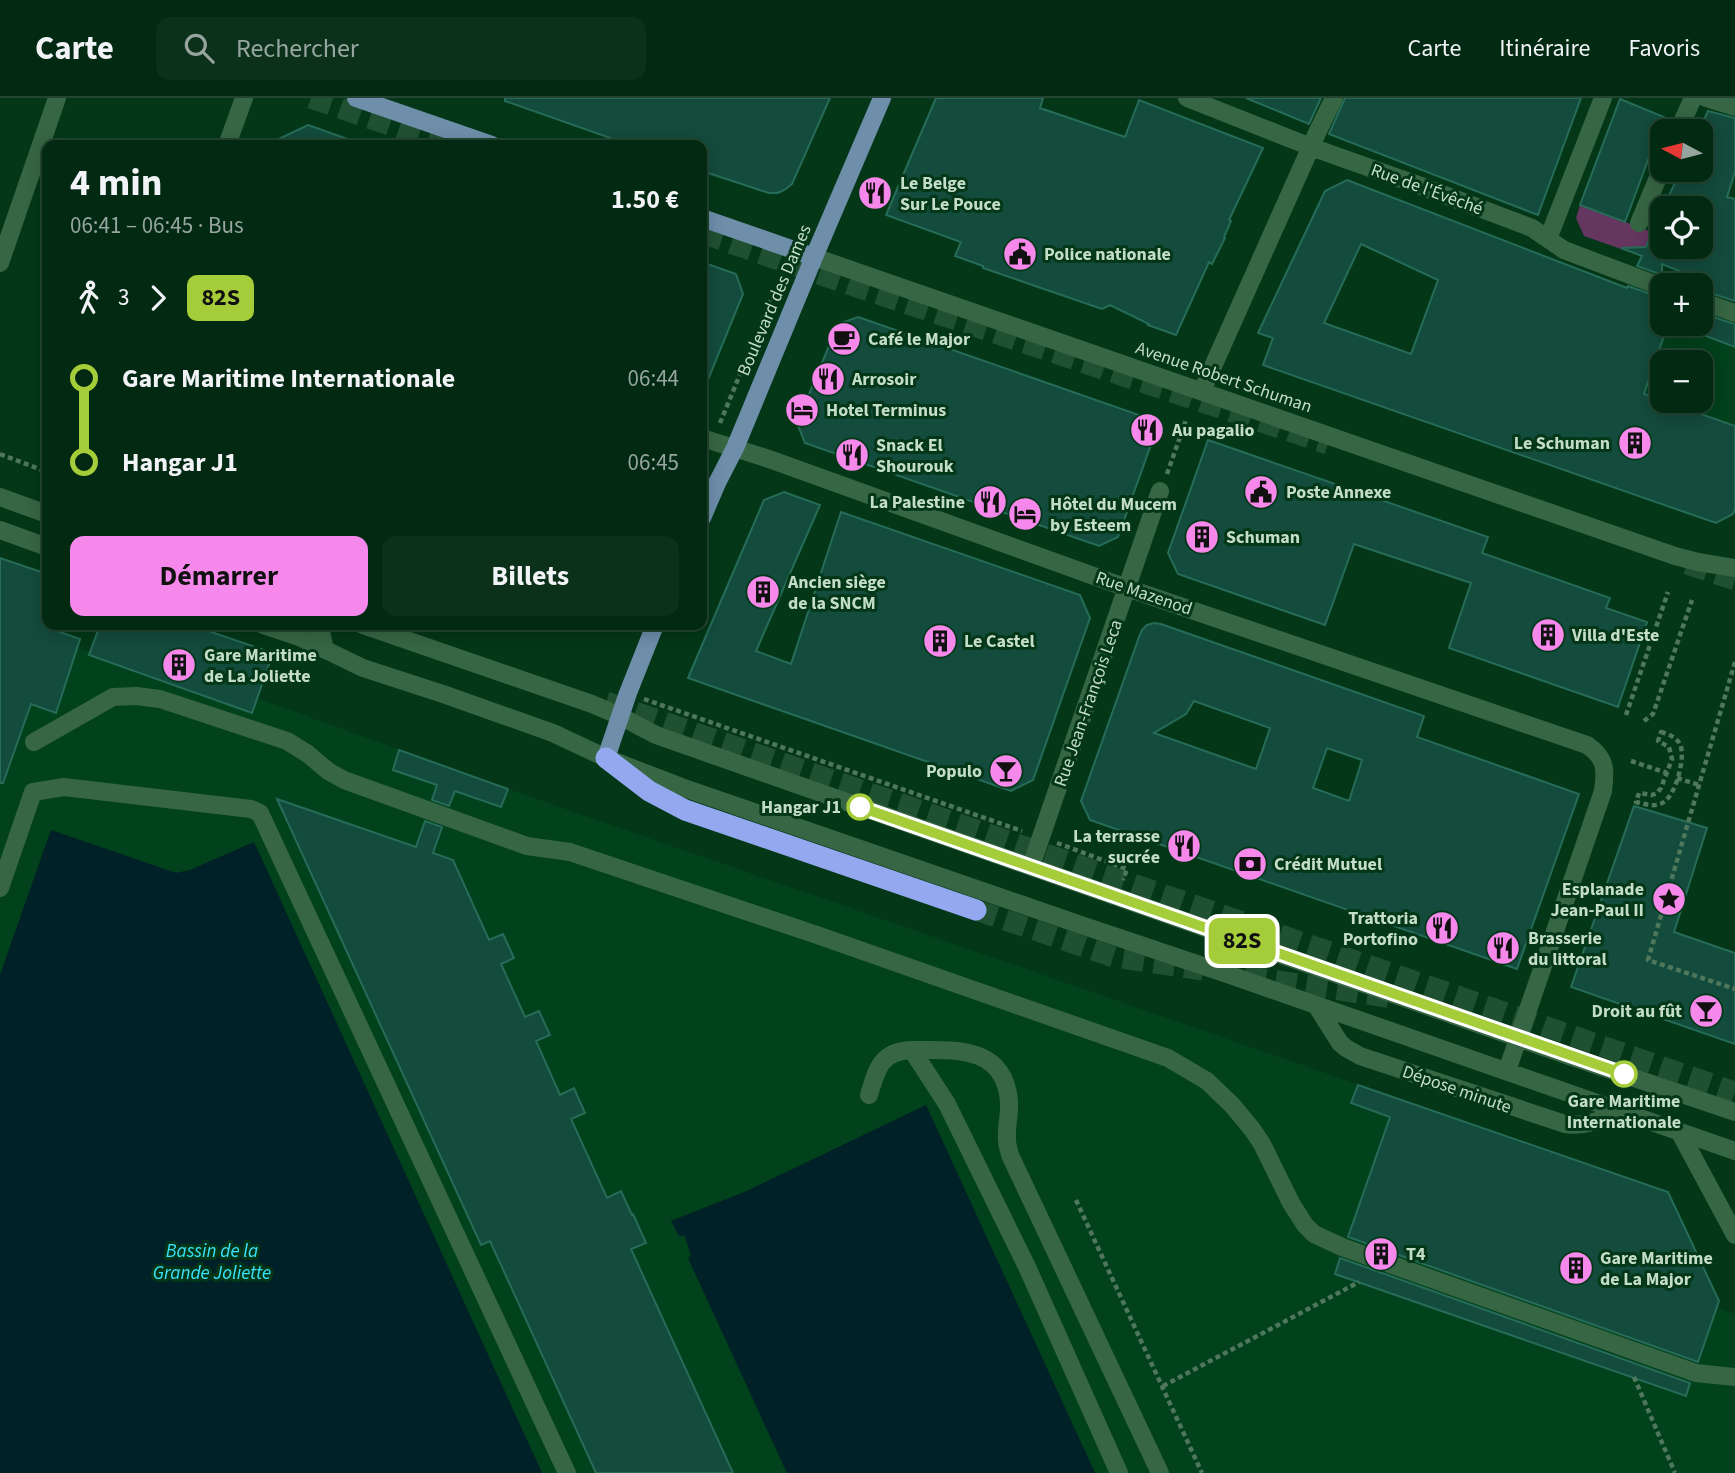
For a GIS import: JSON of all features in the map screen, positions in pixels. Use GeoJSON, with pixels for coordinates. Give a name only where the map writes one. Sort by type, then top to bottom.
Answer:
{"type":"FeatureCollection","features":[{"type":"Feature","properties":{"kind":"highway"},"geometry":{"type":"LineString","coordinates":[[606,758],[649,791],[685,810],[976,910]]}},
{"type":"Feature","properties":{"kind":"main road"},"geometry":{"type":"LineString","coordinates":[[356,98],[478,140]]}},
{"type":"Feature","properties":{"kind":"main road","name":"Boulevard des Dames"},"geometry":{"type":"LineString","coordinates":[[707,506],[736,448],[882,98]]}},
{"type":"Feature","properties":{"kind":"main road","name":"Avenue Robert Schuman"},"geometry":{"type":"LineString","coordinates":[[707,220],[814,257]]}},
{"type":"Feature","properties":{"kind":"main road"},"geometry":{"type":"LineString","coordinates":[[606,758],[653,630]]}},
{"type":"Feature","properties":{"kind":"street"},"geometry":{"type":"LineString","coordinates":[[42,140],[57,98]]}},
{"type":"Feature","properties":{"kind":"street"},"geometry":{"type":"LineString","coordinates":[[229,140],[244,98]]}},
{"type":"Feature","properties":{"kind":"street","name":"Rue de l'Évêché"},"geometry":{"type":"LineString","coordinates":[[1187,98],[1311,147],[1532,228],[1564,250],[1650,282]]}},
{"type":"Feature","properties":{"kind":"street"},"geometry":{"type":"LineString","coordinates":[[1202,391],[1334,98]]}},
{"type":"Feature","properties":{"kind":"street"},"geometry":{"type":"LineString","coordinates":[[1548,239],[1603,98]]}},
{"type":"Feature","properties":{"kind":"street"},"geometry":{"type":"LineString","coordinates":[[1683,119],[1693,98]]}},
{"type":"Feature","properties":{"kind":"street"},"geometry":{"type":"LineString","coordinates":[[1706,98],[1735,107]]}},
{"type":"Feature","properties":{"kind":"street"},"geometry":{"type":"LineString","coordinates":[[0,263],[42,141]]}},
{"type":"Feature","properties":{"kind":"street"},"geometry":{"type":"LineString","coordinates":[[1639,223],[1656,182]]}},
{"type":"Feature","properties":{"kind":"street","name":"Avenue Robert Schuman"},"geometry":{"type":"LineString","coordinates":[[814,257],[1675,555],[1735,568]]}},
{"type":"Feature","properties":{"kind":"street"},"geometry":{"type":"LineString","coordinates":[[1713,305],[1735,313]]}},
{"type":"Feature","properties":{"kind":"street","name":"Rue Mazenod"},"geometry":{"type":"LineString","coordinates":[[707,439],[1127,588],[1587,745],[1597,752],[1605,772],[1603,790],[1518,1037]]}},
{"type":"Feature","properties":{"kind":"street","name":"Rue Jean-François Leca"},"geometry":{"type":"LineString","coordinates":[[1031,866],[1160,491]]}},
{"type":"Feature","properties":{"kind":"street"},"geometry":{"type":"LineString","coordinates":[[0,498],[42,512]]}},
{"type":"Feature","properties":{"kind":"street"},"geometry":{"type":"LineString","coordinates":[[0,530],[42,545]]}},
{"type":"Feature","properties":{"kind":"street"},"geometry":{"type":"LineString","coordinates":[[278,630],[299,637],[363,668],[553,733],[606,758],[722,801],[1735,1151]]}},
{"type":"Feature","properties":{"kind":"street"},"geometry":{"type":"LineString","coordinates":[[321,630],[326,650]]}},
{"type":"Feature","properties":{"kind":"street"},"geometry":{"type":"LineString","coordinates":[[377,630],[592,704],[656,735],[1735,1112]]}},
{"type":"Feature","properties":{"kind":"street"},"geometry":{"type":"LineString","coordinates":[[34,742],[113,697],[160,699],[287,741],[344,780],[527,846],[570,852],[1168,1058],[1207,1081],[1252,1129],[1291,1203],[1314,1234],[1342,1247],[1696,1373],[1735,1377]]}},
{"type":"Feature","properties":{"kind":"street"},"geometry":{"type":"LineString","coordinates":[[0,888],[33,792],[64,788],[251,809],[260,813],[566,1473]]}},
{"type":"Feature","properties":{"kind":"street","name":"Dépose minute"},"geometry":{"type":"LineString","coordinates":[[1316,1005],[1340,1043],[1360,1056],[1565,1124],[1586,1124],[1620,1112]]}},
{"type":"Feature","properties":{"kind":"street"},"geometry":{"type":"LineString","coordinates":[[1507,1071],[1518,1037]]}},
{"type":"Feature","properties":{"kind":"street"},"geometry":{"type":"LineString","coordinates":[[869,1095],[875,1073],[886,1057],[897,1050],[958,1050],[976,1054],[994,1066],[1006,1083],[1009,1103],[1007,1141],[1010,1156],[1160,1473]]}},
{"type":"Feature","properties":{"kind":"street"},"geometry":{"type":"LineString","coordinates":[[912,1050],[947,1104],[1028,1269],[1119,1473]]}},
{"type":"Feature","properties":{"kind":"street"},"geometry":{"type":"LineString","coordinates":[[1679,1131],[1734,1232]]}},
{"type":"Feature","properties":{"kind":"path"},"geometry":{"type":"LineString","coordinates":[[1160,491],[1186,420]]}},
{"type":"Feature","properties":{"kind":"path"},"geometry":{"type":"LineString","coordinates":[[0,454],[42,470]]}},
{"type":"Feature","properties":{"kind":"path"},"geometry":{"type":"LineString","coordinates":[[1626,715],[1668,592]]}},
{"type":"Feature","properties":{"kind":"path"},"geometry":{"type":"LineString","coordinates":[[1644,721],[1653,714],[1692,600]]}},
{"type":"Feature","properties":{"kind":"path"},"geometry":{"type":"LineString","coordinates":[[1735,662],[1648,960],[1735,989]]}},
{"type":"Feature","properties":{"kind":"path"},"geometry":{"type":"LineString","coordinates":[[659,705],[1030,833]]}},
{"type":"Feature","properties":{"kind":"path"},"geometry":{"type":"LineString","coordinates":[[1661,732],[1676,739],[1681,746],[1682,757],[1677,778],[1665,802],[1654,806],[1636,802],[1639,793],[1657,793],[1667,773],[1672,759],[1671,752],[1669,747],[1658,741],[1661,732]]}},
{"type":"Feature","properties":{"kind":"path"},"geometry":{"type":"LineString","coordinates":[[1631,761],[1667,773]]}},
{"type":"Feature","properties":{"kind":"path"},"geometry":{"type":"LineString","coordinates":[[1677,778],[1699,785]]}},
{"type":"Feature","properties":{"kind":"path"},"geometry":{"type":"LineString","coordinates":[[1062,844],[1127,869]]}},
{"type":"Feature","properties":{"kind":"path"},"geometry":{"type":"LineString","coordinates":[[1076,1200],[1202,1473]]}},
{"type":"Feature","properties":{"kind":"path"},"geometry":{"type":"LineString","coordinates":[[1163,1386],[1359,1282]]}},
{"type":"Feature","properties":{"kind":"path"},"geometry":{"type":"LineString","coordinates":[[1634,1377],[1675,1473]]}},
{"type":"Feature","properties":{"kind":"shaded area"},"geometry":{"type":"Polygon","coordinates":[[[1580,205],[1650,231],[1650,236],[1641,256],[1584,236],[1576,218],[1580,205]]]}},
{"type":"Feature","properties":{"kind":"shaded area"},"geometry":{"type":"Polygon","coordinates":[[[1713,326],[1735,329],[1735,509],[1733,514],[1716,523],[1679,511],[1711,418],[1696,413],[1713,413],[1713,350],[1659,350],[1664,336],[1713,336],[1713,326]]]}},
{"type":"Feature","properties":{"kind":"shaded area"},"geometry":{"type":"Polygon","coordinates":[[[1650,377],[1650,397],[1644,395],[1650,377]]]}},
{"type":"Feature","properties":{"kind":"shaded area"},"geometry":{"type":"Polygon","coordinates":[[[0,558],[42,572],[42,630],[57,630],[54,640],[90,652],[98,630],[206,630],[273,653],[257,698],[508,789],[1668,1192],[1719,1301],[1717,1307],[1735,1314],[1735,1473],[1095,1473],[926,1105],[747,1191],[671,1221],[684,1235],[691,1256],[688,1258],[787,1473],[542,1473],[254,842],[190,870],[176,873],[51,830],[0,975],[0,558]]]}},
{"type":"Feature","properties":{"kind":"water","name":"Bassin de la Grande Joliette"},"geometry":{"type":"Polygon","coordinates":[[[51,830],[176,873],[190,870],[254,842],[542,1473],[0,1473],[0,975],[51,830]]]}},
{"type":"Feature","properties":{"kind":"water"},"geometry":{"type":"Polygon","coordinates":[[[926,1105],[1095,1473],[787,1473],[688,1258],[691,1256],[685,1236],[679,1236],[671,1221],[747,1191],[926,1105]]]}},
{"type":"Feature","properties":{"kind":"building"},"geometry":{"type":"Polygon","coordinates":[[[505,98],[830,98],[792,184],[778,193],[769,193],[707,173],[707,140],[616,140],[505,101],[505,98]]]}},
{"type":"Feature","properties":{"kind":"building"},"geometry":{"type":"Polygon","coordinates":[[[936,98],[1043,98],[1040,108],[1125,137],[1139,100],[1263,148],[1229,220],[1231,221],[1225,238],[1212,264],[1209,262],[1176,335],[1148,325],[1110,305],[1102,309],[983,268],[955,256],[961,242],[886,215],[936,98]]]}},
{"type":"Feature","properties":{"kind":"building"},"geometry":{"type":"Polygon","coordinates":[[[1246,98],[1321,98],[1309,124],[1246,98]]]}},
{"type":"Feature","properties":{"kind":"building"},"geometry":{"type":"Polygon","coordinates":[[[1345,98],[1581,98],[1538,215],[1329,134],[1345,98]]]}},
{"type":"Feature","properties":{"kind":"building"},"geometry":{"type":"Polygon","coordinates":[[[1620,99],[1664,117],[1650,119],[1650,155],[1625,222],[1580,205],[1620,99]]]}},
{"type":"Feature","properties":{"kind":"building"},"geometry":{"type":"Polygon","coordinates":[[[1708,111],[1735,118],[1735,172],[1727,197],[1735,199],[1735,301],[1713,294],[1713,273],[1684,273],[1662,264],[1662,273],[1656,273],[1637,266],[1642,256],[1621,248],[1646,247],[1650,238],[1650,259],[1713,259],[1713,196],[1669,196],[1675,182],[1713,182],[1713,119],[1704,119],[1708,111]]]}},
{"type":"Feature","properties":{"kind":"building"},"geometry":{"type":"Polygon","coordinates":[[[308,125],[350,140],[276,140],[308,125]]]}},
{"type":"Feature","properties":{"kind":"building"},"geometry":{"type":"Polygon","coordinates":[[[1347,180],[1627,288],[1628,286],[1650,294],[1650,336],[1664,336],[1659,350],[1650,350],[1650,376],[1644,394],[1650,396],[1650,413],[1698,413],[1735,426],[1735,509],[1733,514],[1716,523],[1263,365],[1273,338],[1258,333],[1325,191],[1347,180]],[[1361,244],[1324,323],[1411,354],[1438,280],[1361,244]]]}},
{"type":"Feature","properties":{"kind":"building"},"geometry":{"type":"Polygon","coordinates":[[[707,264],[736,274],[743,294],[707,382],[707,264]]]}},
{"type":"Feature","properties":{"kind":"building"},"geometry":{"type":"Polygon","coordinates":[[[858,317],[1159,422],[1118,537],[1099,546],[805,443],[797,423],[838,324],[858,317]]]}},
{"type":"Feature","properties":{"kind":"building"},"geometry":{"type":"Polygon","coordinates":[[[1713,317],[1735,324],[1735,347],[1706,336],[1713,336],[1713,317]]]}},
{"type":"Feature","properties":{"kind":"building"},"geometry":{"type":"Polygon","coordinates":[[[1208,440],[1488,537],[1482,553],[1610,598],[1606,608],[1647,622],[1618,707],[1449,648],[1471,583],[1354,544],[1325,625],[1178,574],[1168,553],[1208,440]]]}},
{"type":"Feature","properties":{"kind":"building","name":"Le Castel"},"geometry":{"type":"Polygon","coordinates":[[[784,492],[820,505],[756,651],[791,664],[841,512],[1080,595],[1090,618],[1033,780],[1011,791],[688,678],[764,500],[784,492]]]}},
{"type":"Feature","properties":{"kind":"building"},"geometry":{"type":"Polygon","coordinates":[[[0,558],[42,572],[42,630],[57,630],[80,639],[56,713],[31,704],[3,783],[0,783],[0,558]]]}},
{"type":"Feature","properties":{"kind":"building"},"geometry":{"type":"Polygon","coordinates":[[[1161,624],[1424,716],[1417,737],[1579,794],[1517,969],[1090,820],[1081,801],[1139,637],[1147,625],[1161,624]],[[1194,701],[1186,714],[1154,733],[1256,769],[1270,728],[1194,701]],[[1327,748],[1313,788],[1349,801],[1362,760],[1327,748]]]}},
{"type":"Feature","properties":{"kind":"building","name":"Gare Maritime de La Joliette"},"geometry":{"type":"Polygon","coordinates":[[[98,630],[206,630],[273,653],[252,713],[89,655],[98,630]]]}},
{"type":"Feature","properties":{"kind":"building"},"geometry":{"type":"Polygon","coordinates":[[[399,750],[508,789],[501,807],[455,791],[449,806],[432,800],[437,785],[393,770],[399,750]]]}},
{"type":"Feature","properties":{"kind":"building"},"geometry":{"type":"Polygon","coordinates":[[[277,799],[416,847],[425,821],[442,827],[433,853],[453,860],[489,940],[503,934],[514,958],[501,964],[525,1017],[539,1011],[550,1035],[536,1041],[560,1095],[574,1088],[585,1113],[571,1119],[607,1198],[621,1191],[633,1214],[646,1243],[631,1249],[733,1473],[596,1473],[490,1241],[481,1245],[277,799]]]}},
{"type":"Feature","properties":{"kind":"building"},"geometry":{"type":"Polygon","coordinates":[[[1634,806],[1707,828],[1674,932],[1735,953],[1735,1044],[1571,987],[1634,806]]]}},
{"type":"Feature","properties":{"kind":"building","name":"Gare Maritime de La Major"},"geometry":{"type":"Polygon","coordinates":[[[1358,1085],[1668,1192],[1719,1301],[1698,1362],[1348,1237],[1390,1117],[1351,1103],[1358,1085]]]}},
{"type":"Feature","properties":{"kind":"building"},"geometry":{"type":"Polygon","coordinates":[[[1340,1258],[1690,1383],[1686,1396],[1335,1274],[1340,1258]]]}},
{"type":"Feature","properties":{"kind":"tunnel"},"geometry":{"type":"LineString","coordinates":[[311,98],[433,140]]}},
{"type":"Feature","properties":{"kind":"tunnel"},"geometry":{"type":"LineString","coordinates":[[707,235],[1328,444]]}},
{"type":"Feature","properties":{"kind":"tunnel"},"geometry":{"type":"LineString","coordinates":[[1687,564],[1735,580]]}},
{"type":"Feature","properties":{"kind":"tunnel"},"geometry":{"type":"LineString","coordinates":[[606,702],[1735,1092]]}},
{"type":"Feature","properties":{"kind":"tunnel"},"geometry":{"type":"LineString","coordinates":[[976,910],[1114,957],[1203,970]]}},
{"type":"Feature","properties":{"kind":"tunnel"},"geometry":{"type":"LineString","coordinates":[[1245,976],[1393,998]]}},
{"type":"Feature","properties":{"kind":"bus line","name":"82S"},"geometry":{"type":"LineString","coordinates":[[860,807],[1624,1074]]}},
{"type":"Feature","properties":{"kind":"place","name":"Le Belge Sur Le Pouce"},"geometry":{"type":"Point","coordinates":[875,193]}},
{"type":"Feature","properties":{"kind":"place","name":"Police nationale"},"geometry":{"type":"Point","coordinates":[1020,254]}},
{"type":"Feature","properties":{"kind":"place","name":"Café le Major"},"geometry":{"type":"Point","coordinates":[844,339]}},
{"type":"Feature","properties":{"kind":"place","name":"Arrosoir"},"geometry":{"type":"Point","coordinates":[828,379]}},
{"type":"Feature","properties":{"kind":"place","name":"Hotel Terminus"},"geometry":{"type":"Point","coordinates":[802,410]}},
{"type":"Feature","properties":{"kind":"place","name":"Au pagalio"},"geometry":{"type":"Point","coordinates":[1147,430]}},
{"type":"Feature","properties":{"kind":"place","name":"Le Schuman"},"geometry":{"type":"Point","coordinates":[1635,443]}},
{"type":"Feature","properties":{"kind":"place","name":"Snack El Shourouk"},"geometry":{"type":"Point","coordinates":[852,455]}},
{"type":"Feature","properties":{"kind":"place","name":"Poste Annexe"},"geometry":{"type":"Point","coordinates":[1261,492]}},
{"type":"Feature","properties":{"kind":"place","name":"La Palestine"},"geometry":{"type":"Point","coordinates":[990,502]}},
{"type":"Feature","properties":{"kind":"place","name":"Hôtel du Mucem by Esteem"},"geometry":{"type":"Point","coordinates":[1025,514]}},
{"type":"Feature","properties":{"kind":"place","name":"Schuman"},"geometry":{"type":"Point","coordinates":[1202,537]}},
{"type":"Feature","properties":{"kind":"place","name":"Ancien siège de la SNCM"},"geometry":{"type":"Point","coordinates":[763,592]}},
{"type":"Feature","properties":{"kind":"place","name":"Villa d'Este"},"geometry":{"type":"Point","coordinates":[1548,635]}},
{"type":"Feature","properties":{"kind":"place","name":"Le Castel"},"geometry":{"type":"Point","coordinates":[940,641]}},
{"type":"Feature","properties":{"kind":"place","name":"Gare Maritime de La Joliette"},"geometry":{"type":"Point","coordinates":[179,665]}},
{"type":"Feature","properties":{"kind":"place","name":"Populo"},"geometry":{"type":"Point","coordinates":[1006,771]}},
{"type":"Feature","properties":{"kind":"place","name":"Hangar J1"},"geometry":{"type":"Point","coordinates":[860,807]}},
{"type":"Feature","properties":{"kind":"place","name":"La terrasse sucrée"},"geometry":{"type":"Point","coordinates":[1184,846]}},
{"type":"Feature","properties":{"kind":"place","name":"Crédit Mutuel"},"geometry":{"type":"Point","coordinates":[1250,864]}},
{"type":"Feature","properties":{"kind":"place","name":"Esplanade Jean-Paul II"},"geometry":{"type":"Point","coordinates":[1669,899]}},
{"type":"Feature","properties":{"kind":"place","name":"Trattoria Portofino"},"geometry":{"type":"Point","coordinates":[1442,928]}},
{"type":"Feature","properties":{"kind":"place","name":"Brasserie du littoral"},"geometry":{"type":"Point","coordinates":[1503,948]}},
{"type":"Feature","properties":{"kind":"place","name":"Droit au fût"},"geometry":{"type":"Point","coordinates":[1706,1011]}},
{"type":"Feature","properties":{"kind":"place","name":"Gare Maritime Internationale"},"geometry":{"type":"Point","coordinates":[1624,1074]}},
{"type":"Feature","properties":{"kind":"place","name":"T4"},"geometry":{"type":"Point","coordinates":[1381,1254]}},
{"type":"Feature","properties":{"kind":"place","name":"Gare Maritime de La Major"},"geometry":{"type":"Point","coordinates":[1576,1268]}}]}
